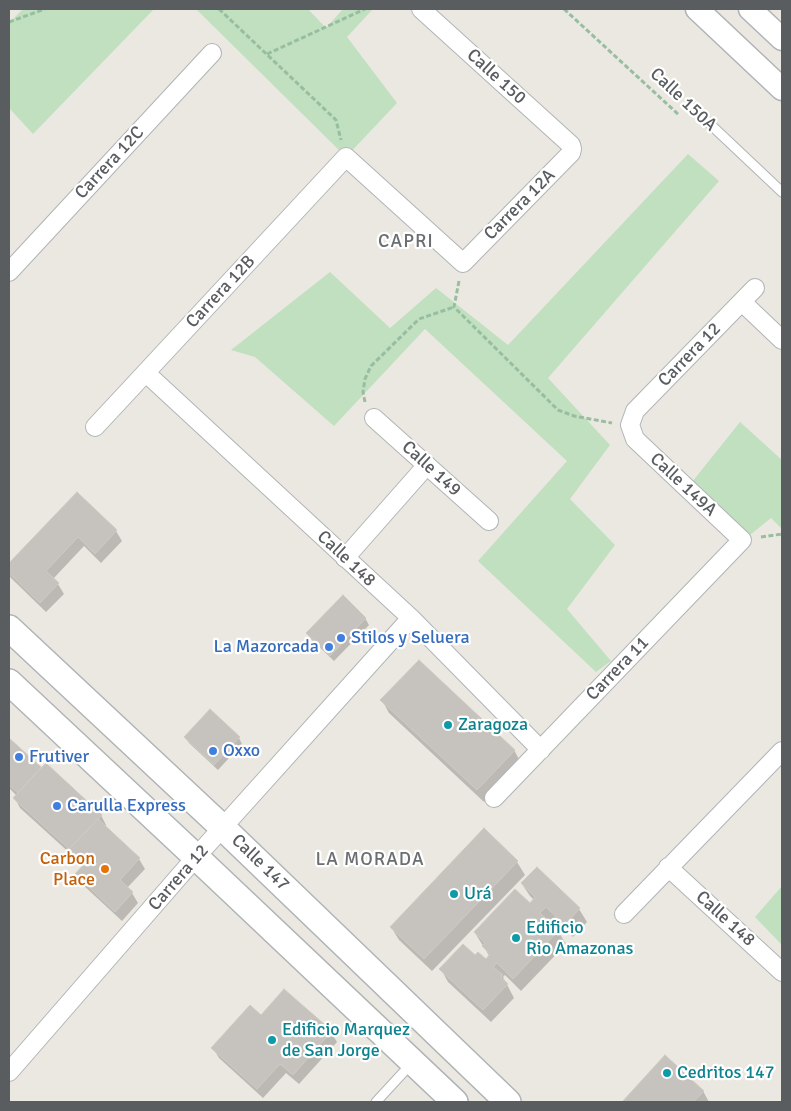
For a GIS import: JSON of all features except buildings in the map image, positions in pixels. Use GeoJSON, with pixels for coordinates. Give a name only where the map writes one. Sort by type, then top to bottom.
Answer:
{"type":"FeatureCollection","features":[{"type":"Feature","properties":{"kind":"main road","name":"Calle 147"},"geometry":{"type":"LineString","coordinates":[[9,628],[223,828],[508,1102]]}},
{"type":"Feature","properties":{"kind":"main road"},"geometry":{"type":"LineString","coordinates":[[9,682],[455,1102]]}},
{"type":"Feature","properties":{"kind":"street","name":"Calle 150"},"geometry":{"type":"LineString","coordinates":[[421,9],[571,146]]}},
{"type":"Feature","properties":{"kind":"street"},"geometry":{"type":"LineString","coordinates":[[697,9],[782,89]]}},
{"type":"Feature","properties":{"kind":"street"},"geometry":{"type":"LineString","coordinates":[[750,9],[782,39]]}},
{"type":"Feature","properties":{"kind":"street","name":"Carrera 12C"},"geometry":{"type":"LineString","coordinates":[[9,272],[15,253],[212,53]]}},
{"type":"Feature","properties":{"kind":"street","name":"Carrera 12A"},"geometry":{"type":"LineString","coordinates":[[463,262],[571,153],[571,146]]}},
{"type":"Feature","properties":{"kind":"street"},"geometry":{"type":"LineString","coordinates":[[346,157],[463,262]]}},
{"type":"Feature","properties":{"kind":"street","name":"Carrera 12B"},"geometry":{"type":"LineString","coordinates":[[95,427],[346,157]]}},
{"type":"Feature","properties":{"kind":"street","name":"Carrera 12"},"geometry":{"type":"LineString","coordinates":[[630,425],[635,412],[755,288]]}},
{"type":"Feature","properties":{"kind":"street"},"geometry":{"type":"LineString","coordinates":[[742,302],[782,340]]}},
{"type":"Feature","properties":{"kind":"street","name":"Calle 148"},"geometry":{"type":"LineString","coordinates":[[146,373],[411,618],[541,750]]}},
{"type":"Feature","properties":{"kind":"street","name":"Calle 149"},"geometry":{"type":"LineString","coordinates":[[374,418],[489,520]]}},
{"type":"Feature","properties":{"kind":"street","name":"Calle 149A"},"geometry":{"type":"LineString","coordinates":[[630,425],[635,439],[742,540]]}},
{"type":"Feature","properties":{"kind":"street"},"geometry":{"type":"LineString","coordinates":[[345,558],[427,465]]}},
{"type":"Feature","properties":{"kind":"street","name":"Carrera 11"},"geometry":{"type":"LineString","coordinates":[[494,798],[742,540]]}},
{"type":"Feature","properties":{"kind":"street","name":"Carrera 12"},"geometry":{"type":"LineString","coordinates":[[9,1072],[196,857],[411,618]]}},
{"type":"Feature","properties":{"kind":"street"},"geometry":{"type":"LineString","coordinates":[[624,914],[782,751]]}},
{"type":"Feature","properties":{"kind":"street","name":"Calle 148"},"geometry":{"type":"LineString","coordinates":[[668,867],[782,972]]}},
{"type":"Feature","properties":{"kind":"lane"},"geometry":{"type":"LineString","coordinates":[[693,108],[782,192]]}},
{"type":"Feature","properties":{"kind":"lane"},"geometry":{"type":"LineString","coordinates":[[376,1102],[413,1062]]}},
{"type":"Feature","properties":{"kind":"path"},"geometry":{"type":"LineString","coordinates":[[9,22],[45,9]]}},
{"type":"Feature","properties":{"kind":"path"},"geometry":{"type":"LineString","coordinates":[[219,9],[336,120],[346,157]]}},
{"type":"Feature","properties":{"kind":"path"},"geometry":{"type":"LineString","coordinates":[[267,54],[365,9]]}},
{"type":"Feature","properties":{"kind":"path","name":"Calle 150A"},"geometry":{"type":"LineString","coordinates":[[564,9],[680,117]]}},
{"type":"Feature","properties":{"kind":"path"},"geometry":{"type":"LineString","coordinates":[[454,306],[463,262]]}},
{"type":"Feature","properties":{"kind":"path"},"geometry":{"type":"LineString","coordinates":[[374,418],[366,406],[363,392],[365,379],[371,366],[419,319],[454,306]]}},
{"type":"Feature","properties":{"kind":"path"},"geometry":{"type":"LineString","coordinates":[[454,306],[558,410],[574,416],[630,425]]}},
{"type":"Feature","properties":{"kind":"green space"},"geometry":{"type":"Polygon","coordinates":[[[23,9],[154,9],[33,134],[9,108],[9,23],[23,9]]]}},
{"type":"Feature","properties":{"kind":"green space"},"geometry":{"type":"Polygon","coordinates":[[[196,9],[308,9],[326,28],[343,9],[373,9],[347,37],[397,103],[346,157],[196,9]]]}},
{"type":"Feature","properties":{"kind":"green space"},"geometry":{"type":"Polygon","coordinates":[[[688,154],[719,181],[548,378],[610,445],[570,499],[615,545],[567,609],[611,661],[596,672],[478,561],[567,461],[425,329],[334,426],[255,357],[231,350],[330,272],[390,328],[436,288],[508,345],[688,154]]]}},
{"type":"Feature","properties":{"kind":"green space"},"geometry":{"type":"Polygon","coordinates":[[[740,422],[782,460],[782,529],[771,518],[750,535],[692,482],[740,422]]]}},
{"type":"Feature","properties":{"kind":"green space"},"geometry":{"type":"Polygon","coordinates":[[[782,886],[782,945],[755,917],[782,886]]]}},
{"type":"Feature","properties":{"kind":"place","name":"Stilos y Seluera"},"geometry":{"type":"Point","coordinates":[341,638]}},
{"type":"Feature","properties":{"kind":"place","name":"La Mazorcada"},"geometry":{"type":"Point","coordinates":[329,647]}},
{"type":"Feature","properties":{"kind":"place","name":"Zaragoza"},"geometry":{"type":"Point","coordinates":[448,725]}},
{"type":"Feature","properties":{"kind":"place","name":"Oxxo"},"geometry":{"type":"Point","coordinates":[213,751]}},
{"type":"Feature","properties":{"kind":"place","name":"Frutiver"},"geometry":{"type":"Point","coordinates":[19,757]}},
{"type":"Feature","properties":{"kind":"place","name":"Carulla Express"},"geometry":{"type":"Point","coordinates":[57,806]}},
{"type":"Feature","properties":{"kind":"place","name":"Carbon Place"},"geometry":{"type":"Point","coordinates":[105,869]}},
{"type":"Feature","properties":{"kind":"place","name":"Urá"},"geometry":{"type":"Point","coordinates":[454,894]}},
{"type":"Feature","properties":{"kind":"place","name":"Edificio Rio Amazonas"},"geometry":{"type":"Point","coordinates":[516,938]}},
{"type":"Feature","properties":{"kind":"place","name":"Edificio Marquez de San Jorge"},"geometry":{"type":"Point","coordinates":[272,1040]}},
{"type":"Feature","properties":{"kind":"place","name":"Cedritos 147"},"geometry":{"type":"Point","coordinates":[667,1073]}},
{"type":"Feature","properties":{"kind":"district","name":"CAPRI"},"geometry":{"type":"Point","coordinates":[406,242]}},
{"type":"Feature","properties":{"kind":"district","name":"LA MORADA"},"geometry":{"type":"Point","coordinates":[370,860]}}]}
